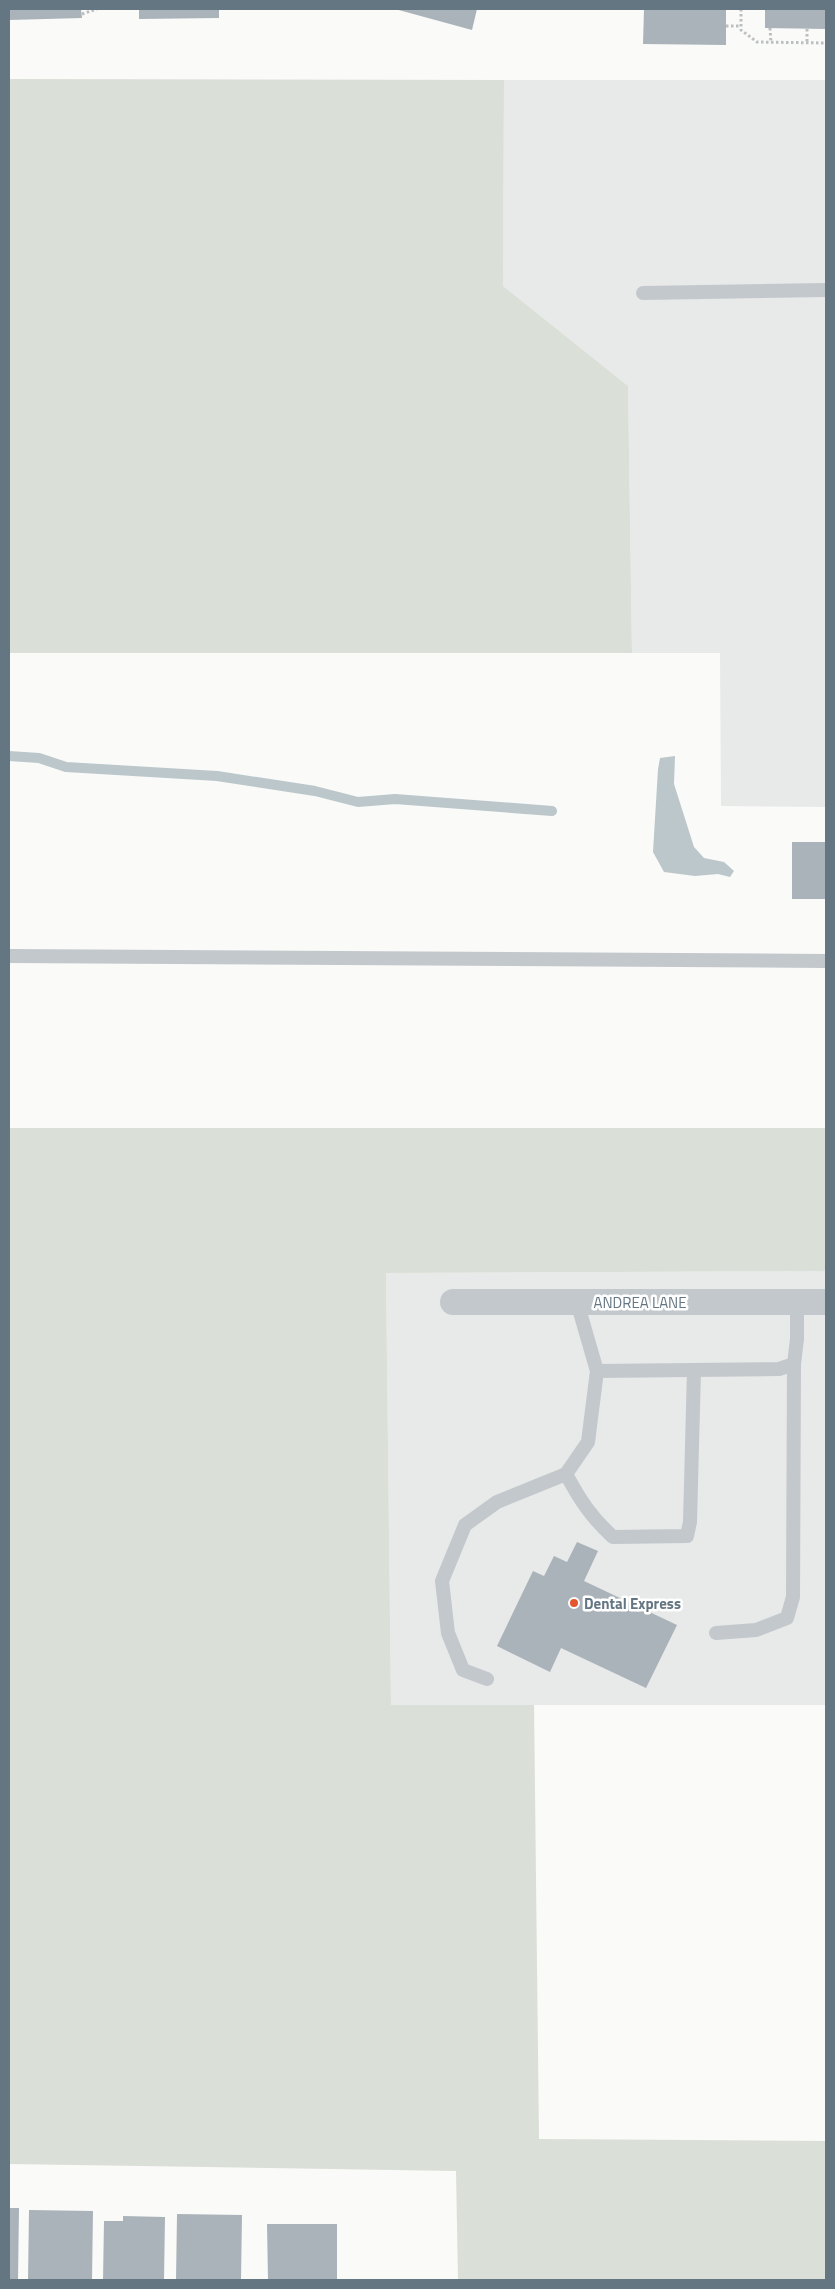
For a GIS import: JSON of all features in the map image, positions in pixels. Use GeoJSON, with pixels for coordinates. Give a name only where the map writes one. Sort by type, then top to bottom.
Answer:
{"type":"FeatureCollection","features":[{"type":"Feature","properties":{"kind":"street","name":"ANDREA LANE"},"geometry":{"type":"LineString","coordinates":[[453,1302],[826,1302]]}},
{"type":"Feature","properties":{"kind":"lane"},"geometry":{"type":"LineString","coordinates":[[643,293],[826,290]]}},
{"type":"Feature","properties":{"kind":"lane"},"geometry":{"type":"LineString","coordinates":[[9,956],[826,961]]}},
{"type":"Feature","properties":{"kind":"lane"},"geometry":{"type":"LineString","coordinates":[[487,1679],[463,1670],[448,1633],[442,1581],[465,1525],[497,1502],[566,1474],[588,1442],[597,1371],[578,1302]]}},
{"type":"Feature","properties":{"kind":"lane"},"geometry":{"type":"LineString","coordinates":[[716,1633],[756,1630],[787,1618],[793,1597],[794,1364],[797,1339],[797,1302]]}},
{"type":"Feature","properties":{"kind":"lane"},"geometry":{"type":"LineString","coordinates":[[597,1371],[780,1368],[794,1364]]}},
{"type":"Feature","properties":{"kind":"lane"},"geometry":{"type":"LineString","coordinates":[[566,1474],[584,1507],[596,1522],[613,1537],[687,1536],[690,1522],[694,1370]]}},
{"type":"Feature","properties":{"kind":"path"},"geometry":{"type":"LineString","coordinates":[[82,14],[97,9]]}},
{"type":"Feature","properties":{"kind":"path"},"geometry":{"type":"LineString","coordinates":[[741,9],[741,30],[757,42],[826,43]]}},
{"type":"Feature","properties":{"kind":"path"},"geometry":{"type":"LineString","coordinates":[[726,26],[741,26]]}},
{"type":"Feature","properties":{"kind":"path"},"geometry":{"type":"LineString","coordinates":[[770,28],[771,43]]}},
{"type":"Feature","properties":{"kind":"path"},"geometry":{"type":"LineString","coordinates":[[807,29],[807,43]]}},
{"type":"Feature","properties":{"kind":"shaded area"},"geometry":{"type":"Polygon","coordinates":[[[9,79],[504,80],[503,286],[628,386],[632,653],[9,653],[9,79]]]}},
{"type":"Feature","properties":{"kind":"shaded area"},"geometry":{"type":"Polygon","coordinates":[[[504,80],[826,80],[826,807],[721,806],[720,653],[632,653],[628,386],[503,286],[504,80]]]}},
{"type":"Feature","properties":{"kind":"shaded area"},"geometry":{"type":"Polygon","coordinates":[[[675,756],[674,784],[694,847],[704,858],[724,862],[734,871],[730,877],[718,874],[695,876],[664,872],[653,852],[660,758],[675,756]]]}},
{"type":"Feature","properties":{"kind":"shaded area"},"geometry":{"type":"Polygon","coordinates":[[[9,1128],[826,1128],[826,1271],[386,1273],[391,1705],[534,1705],[539,2139],[826,2141],[826,2280],[458,2280],[456,2171],[9,2164],[9,1128]]]}},
{"type":"Feature","properties":{"kind":"shaded area"},"geometry":{"type":"Polygon","coordinates":[[[826,1271],[826,1705],[391,1705],[386,1273],[826,1271]]]}},
{"type":"Feature","properties":{"kind":"building"},"geometry":{"type":"Polygon","coordinates":[[[9,9],[81,9],[82,18],[9,20],[9,9]]]}},
{"type":"Feature","properties":{"kind":"building"},"geometry":{"type":"Polygon","coordinates":[[[139,9],[219,9],[219,18],[139,19],[139,9]]]}},
{"type":"Feature","properties":{"kind":"building"},"geometry":{"type":"Polygon","coordinates":[[[395,9],[477,9],[472,30],[395,9]]]}},
{"type":"Feature","properties":{"kind":"building"},"geometry":{"type":"Polygon","coordinates":[[[644,9],[726,9],[726,45],[643,44],[644,9]]]}},
{"type":"Feature","properties":{"kind":"building"},"geometry":{"type":"Polygon","coordinates":[[[765,9],[826,9],[826,29],[765,28],[765,9]]]}},
{"type":"Feature","properties":{"kind":"building"},"geometry":{"type":"Polygon","coordinates":[[[792,842],[826,842],[826,899],[792,899],[792,842]]]}},
{"type":"Feature","properties":{"kind":"building","name":"Dental Express"},"geometry":{"type":"Polygon","coordinates":[[[577,1542],[598,1551],[584,1581],[677,1625],[646,1688],[561,1648],[550,1672],[497,1646],[533,1571],[544,1576],[554,1556],[567,1562],[577,1542]]]}},
{"type":"Feature","properties":{"kind":"building"},"geometry":{"type":"Polygon","coordinates":[[[9,2208],[19,2208],[18,2280],[9,2280],[9,2208]]]}},
{"type":"Feature","properties":{"kind":"building"},"geometry":{"type":"Polygon","coordinates":[[[29,2210],[93,2211],[92,2280],[28,2280],[29,2210]]]}},
{"type":"Feature","properties":{"kind":"building"},"geometry":{"type":"Polygon","coordinates":[[[177,2214],[242,2215],[241,2280],[176,2280],[177,2214]]]}},
{"type":"Feature","properties":{"kind":"building"},"geometry":{"type":"Polygon","coordinates":[[[123,2216],[165,2217],[164,2280],[103,2280],[104,2221],[123,2221],[123,2216]]]}},
{"type":"Feature","properties":{"kind":"building"},"geometry":{"type":"Polygon","coordinates":[[[267,2224],[337,2224],[337,2280],[268,2280],[267,2224]]]}},
{"type":"Feature","properties":{"kind":"waterway"},"geometry":{"type":"LineString","coordinates":[[9,756],[39,758],[66,767],[217,776],[315,791],[358,802],[395,799],[552,811]]}},
{"type":"Feature","properties":{"kind":"place","name":"Dental Express"},"geometry":{"type":"Point","coordinates":[574,1603]}}]}
